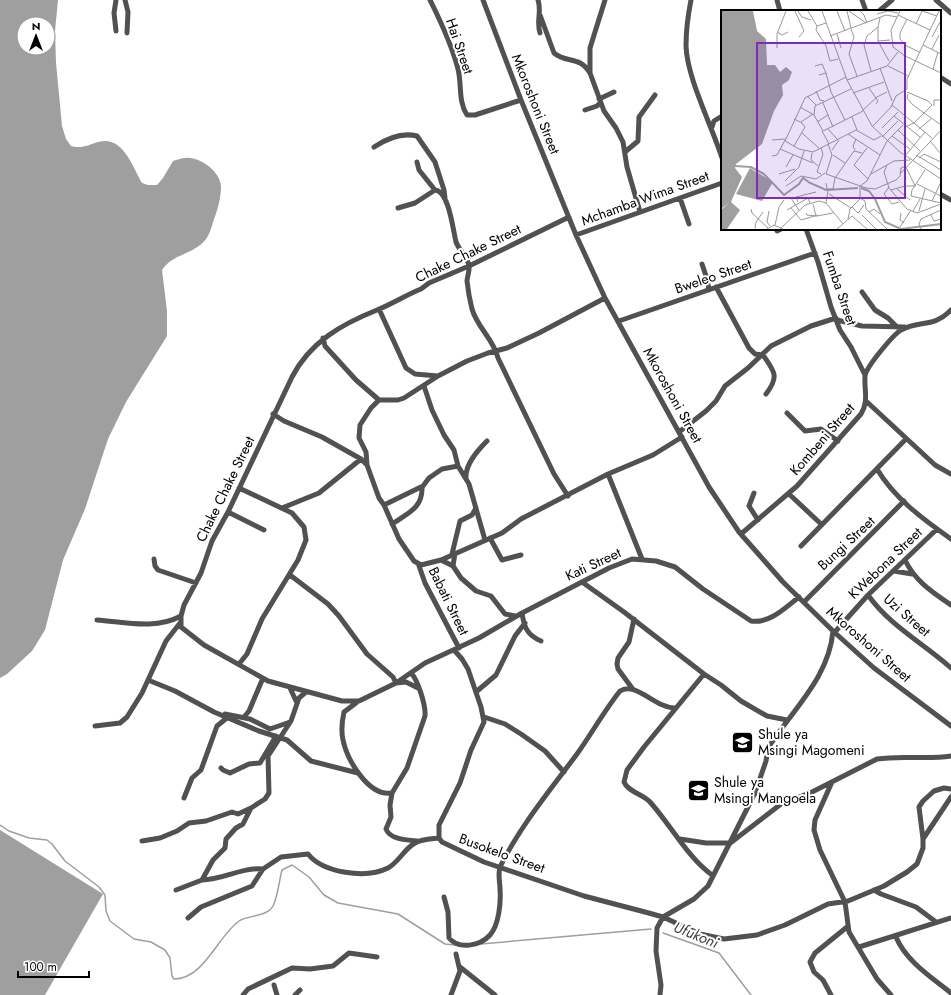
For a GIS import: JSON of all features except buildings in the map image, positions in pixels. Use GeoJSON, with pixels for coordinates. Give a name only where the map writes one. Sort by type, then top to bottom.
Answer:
{"type":"FeatureCollection","features":[{"type":"Feature","properties":{"kind":"street"},"geometry":{"type":"LineString","coordinates":[[116,0],[114,13],[116,31]]}},
{"type":"Feature","properties":{"kind":"street"},"geometry":{"type":"LineString","coordinates":[[125,0],[128,12],[127,33]]}},
{"type":"Feature","properties":{"kind":"street","name":"Hai Street"},"geometry":{"type":"LineString","coordinates":[[430,0],[453,52],[459,72],[463,109],[468,116],[521,100]]}},
{"type":"Feature","properties":{"kind":"street","name":"Mkoroshoni Street"},"geometry":{"type":"LineString","coordinates":[[483,0],[521,100],[570,217],[576,235],[605,298],[709,487],[741,534],[799,598],[880,673],[951,726]]}},
{"type":"Feature","properties":{"kind":"street"},"geometry":{"type":"LineString","coordinates":[[538,0],[541,8],[537,22],[540,33]]}},
{"type":"Feature","properties":{"kind":"street"},"geometry":{"type":"LineString","coordinates":[[604,0],[590,55],[590,73],[599,104],[621,137],[640,212]]}},
{"type":"Feature","properties":{"kind":"street"},"geometry":{"type":"LineString","coordinates":[[691,0],[686,47],[692,75],[721,155]]}},
{"type":"Feature","properties":{"kind":"street"},"geometry":{"type":"LineString","coordinates":[[777,0],[780,10]]}},
{"type":"Feature","properties":{"kind":"street"},"geometry":{"type":"LineString","coordinates":[[862,0],[866,10]]}},
{"type":"Feature","properties":{"kind":"street"},"geometry":{"type":"LineString","coordinates":[[880,10],[892,0]]}},
{"type":"Feature","properties":{"kind":"street"},"geometry":{"type":"LineString","coordinates":[[936,0],[951,13]]}},
{"type":"Feature","properties":{"kind":"street"},"geometry":{"type":"LineString","coordinates":[[540,15],[554,53],[561,57],[579,61],[584,64],[590,73]]}},
{"type":"Feature","properties":{"kind":"street"},"geometry":{"type":"LineString","coordinates":[[579,61],[590,55]]}},
{"type":"Feature","properties":{"kind":"street"},"geometry":{"type":"LineString","coordinates":[[941,78],[951,84]]}},
{"type":"Feature","properties":{"kind":"street"},"geometry":{"type":"LineString","coordinates":[[585,110],[599,104],[614,92]]}},
{"type":"Feature","properties":{"kind":"street"},"geometry":{"type":"LineString","coordinates":[[624,152],[638,141],[639,116],[655,95]]}},
{"type":"Feature","properties":{"kind":"street"},"geometry":{"type":"LineString","coordinates":[[712,128],[714,121],[721,117]]}},
{"type":"Feature","properties":{"kind":"street"},"geometry":{"type":"LineString","coordinates":[[374,147],[385,140],[399,136],[417,136],[436,162],[456,243],[469,266],[468,282],[472,309],[484,333],[496,351],[554,474],[568,496]]}},
{"type":"Feature","properties":{"kind":"street"},"geometry":{"type":"LineString","coordinates":[[417,162],[419,170],[435,190],[441,192],[445,200]]}},
{"type":"Feature","properties":{"kind":"street","name":"Mchamba Wima Street"},"geometry":{"type":"LineString","coordinates":[[576,235],[721,183]]}},
{"type":"Feature","properties":{"kind":"street"},"geometry":{"type":"LineString","coordinates":[[398,208],[415,203],[435,190]]}},
{"type":"Feature","properties":{"kind":"street"},"geometry":{"type":"LineString","coordinates":[[941,195],[951,200]]}},
{"type":"Feature","properties":{"kind":"street"},"geometry":{"type":"LineString","coordinates":[[680,198],[689,224]]}},
{"type":"Feature","properties":{"kind":"street","name":"Chake Chake Street"},"geometry":{"type":"LineString","coordinates":[[180,623],[189,594],[196,583],[212,541],[228,512],[273,414],[298,364],[308,352],[323,338],[342,326],[421,289],[429,283],[469,266],[570,217]]}},
{"type":"Feature","properties":{"kind":"street","name":"Fumba Street"},"geometry":{"type":"LineString","coordinates":[[806,230],[836,319],[865,375]]}},
{"type":"Feature","properties":{"kind":"street","name":"Bweleo Street"},"geometry":{"type":"LineString","coordinates":[[619,321],[815,253]]}},
{"type":"Feature","properties":{"kind":"street"},"geometry":{"type":"LineString","coordinates":[[702,264],[709,290]]}},
{"type":"Feature","properties":{"kind":"street"},"geometry":{"type":"LineString","coordinates":[[716,287],[749,348],[755,354],[763,354]]}},
{"type":"Feature","properties":{"kind":"street"},"geometry":{"type":"LineString","coordinates":[[862,292],[875,310],[888,318],[897,327]]}},
{"type":"Feature","properties":{"kind":"street"},"geometry":{"type":"LineString","coordinates":[[323,338],[325,346],[356,380],[379,400],[398,400],[424,386],[438,376],[475,358],[551,328],[605,298]]}},
{"type":"Feature","properties":{"kind":"street"},"geometry":{"type":"LineString","coordinates":[[378,309],[406,368],[415,374],[438,376]]}},
{"type":"Feature","properties":{"kind":"street"},"geometry":{"type":"LineString","coordinates":[[865,375],[868,368],[890,340],[900,330],[935,322],[951,310]]}},
{"type":"Feature","properties":{"kind":"street"},"geometry":{"type":"LineString","coordinates":[[679,432],[706,411],[716,401],[725,386],[771,346],[819,322],[836,319],[862,326],[908,327]]}},
{"type":"Feature","properties":{"kind":"street"},"geometry":{"type":"LineString","coordinates":[[763,354],[772,369],[775,378],[766,394]]}},
{"type":"Feature","properties":{"kind":"street","name":"Kombeni Street"},"geometry":{"type":"LineString","coordinates":[[741,534],[789,494],[861,414],[866,401],[865,375]]}},
{"type":"Feature","properties":{"kind":"street"},"geometry":{"type":"LineString","coordinates":[[424,386],[440,429],[454,450],[458,466],[466,479],[487,539],[502,560],[521,555]]}},
{"type":"Feature","properties":{"kind":"street"},"geometry":{"type":"LineString","coordinates":[[379,400],[370,408],[359,430],[359,438],[366,452],[367,465],[379,498],[384,505],[399,540],[411,558],[424,565],[440,560],[502,533],[521,519],[608,474],[653,455],[682,438]]}},
{"type":"Feature","properties":{"kind":"street"},"geometry":{"type":"LineString","coordinates":[[866,401],[935,465],[951,474]]}},
{"type":"Feature","properties":{"kind":"street"},"geometry":{"type":"LineString","coordinates":[[788,413],[805,431],[821,429],[838,441]]}},
{"type":"Feature","properties":{"kind":"street"},"geometry":{"type":"LineString","coordinates":[[273,414],[284,421],[322,436],[361,459],[367,465]]}},
{"type":"Feature","properties":{"kind":"street"},"geometry":{"type":"LineString","coordinates":[[801,546],[906,439]]}},
{"type":"Feature","properties":{"kind":"street"},"geometry":{"type":"LineString","coordinates":[[466,479],[466,474],[476,452],[487,441]]}},
{"type":"Feature","properties":{"kind":"street"},"geometry":{"type":"LineString","coordinates":[[282,508],[319,492],[361,459]]}},
{"type":"Feature","properties":{"kind":"street"},"geometry":{"type":"LineString","coordinates":[[384,505],[422,487],[429,478],[442,469],[458,466]]}},
{"type":"Feature","properties":{"kind":"street"},"geometry":{"type":"LineString","coordinates":[[877,469],[883,478],[904,501],[937,530],[951,539]]}},
{"type":"Feature","properties":{"kind":"street"},"geometry":{"type":"LineString","coordinates":[[608,474],[642,559]]}},
{"type":"Feature","properties":{"kind":"street"},"geometry":{"type":"LineString","coordinates":[[392,524],[419,504],[422,497],[422,487]]}},
{"type":"Feature","properties":{"kind":"street"},"geometry":{"type":"LineString","coordinates":[[239,488],[282,508],[298,519],[306,532],[304,549],[290,576],[262,619],[247,654],[239,664]]}},
{"type":"Feature","properties":{"kind":"street"},"geometry":{"type":"LineString","coordinates":[[754,494],[750,506],[758,520]]}},
{"type":"Feature","properties":{"kind":"street"},"geometry":{"type":"LineString","coordinates":[[789,494],[821,524]]}},
{"type":"Feature","properties":{"kind":"street","name":"Bungi Street"},"geometry":{"type":"LineString","coordinates":[[804,602],[904,501]]}},
{"type":"Feature","properties":{"kind":"street"},"geometry":{"type":"LineString","coordinates":[[453,566],[460,521],[471,515],[476,508]]}},
{"type":"Feature","properties":{"kind":"street"},"geometry":{"type":"LineString","coordinates":[[228,512],[264,530]]}},
{"type":"Feature","properties":{"kind":"street","name":"KWebona Street"},"geometry":{"type":"LineString","coordinates":[[834,632],[868,595],[937,530]]}},
{"type":"Feature","properties":{"kind":"street"},"geometry":{"type":"LineString","coordinates":[[154,559],[155,566],[158,570],[196,583]]}},
{"type":"Feature","properties":{"kind":"street","name":"Kati Street"},"geometry":{"type":"LineString","coordinates":[[456,649],[480,638],[522,612],[620,562],[642,559],[656,561],[675,567],[703,589],[751,621],[758,622],[767,620],[799,598]]}},
{"type":"Feature","properties":{"kind":"street"},"geometry":{"type":"LineString","coordinates":[[440,560],[453,566],[461,578],[476,590],[491,596],[505,614],[511,617],[516,616]]}},
{"type":"Feature","properties":{"kind":"street"},"geometry":{"type":"LineString","coordinates":[[905,560],[912,574],[924,586],[951,605]]}},
{"type":"Feature","properties":{"kind":"street","name":"Babati Street"},"geometry":{"type":"LineString","coordinates":[[418,563],[425,583],[456,649]]}},
{"type":"Feature","properties":{"kind":"street"},"geometry":{"type":"LineString","coordinates":[[894,570],[912,574]]}},
{"type":"Feature","properties":{"kind":"street"},"geometry":{"type":"LineString","coordinates":[[290,576],[334,611],[367,654],[392,677],[396,683]]}},
{"type":"Feature","properties":{"kind":"street"},"geometry":{"type":"LineString","coordinates":[[582,582],[634,619],[704,674],[757,711],[767,716],[787,720]]}},
{"type":"Feature","properties":{"kind":"street","name":"Uzi Street"},"geometry":{"type":"LineString","coordinates":[[868,595],[878,607],[910,638],[933,651],[951,668]]}},
{"type":"Feature","properties":{"kind":"street"},"geometry":{"type":"LineString","coordinates":[[522,612],[526,630],[530,635],[541,641]]}},
{"type":"Feature","properties":{"kind":"street"},"geometry":{"type":"LineString","coordinates":[[97,620],[152,624],[171,621],[181,616]]}},
{"type":"Feature","properties":{"kind":"street"},"geometry":{"type":"LineString","coordinates":[[634,619],[630,642],[618,658],[618,669],[632,688],[658,704],[675,708]]}},
{"type":"Feature","properties":{"kind":"street"},"geometry":{"type":"LineString","coordinates":[[180,623],[182,629],[186,632],[263,678],[290,688],[342,701],[359,701]]}},
{"type":"Feature","properties":{"kind":"street"},"geometry":{"type":"LineString","coordinates":[[95,726],[124,721],[142,693],[166,641],[180,623]]}},
{"type":"Feature","properties":{"kind":"street"},"geometry":{"type":"LineString","coordinates":[[476,692],[496,675],[515,636],[525,623]]}},
{"type":"Feature","properties":{"kind":"street"},"geometry":{"type":"LineString","coordinates":[[660,995],[661,985],[656,951],[657,928],[663,917],[701,894],[708,886],[712,875],[755,793],[766,762],[768,748],[823,671],[829,656],[834,632]]}},
{"type":"Feature","properties":{"kind":"street"},"geometry":{"type":"LineString","coordinates":[[392,793],[376,790],[358,773],[346,750],[342,727],[345,710],[359,701],[396,683],[425,663],[456,649],[462,658],[476,692],[484,717],[505,724],[521,734],[545,751],[564,772]]}},
{"type":"Feature","properties":{"kind":"street"},"geometry":{"type":"LineString","coordinates":[[411,673],[416,678],[425,708],[424,720],[407,768],[392,793],[387,832],[398,838],[419,841],[439,838]]}},
{"type":"Feature","properties":{"kind":"street"},"geometry":{"type":"LineString","coordinates":[[704,674],[634,760],[624,776],[624,782],[629,788],[650,801],[702,866],[712,875]]}},
{"type":"Feature","properties":{"kind":"street"},"geometry":{"type":"LineString","coordinates":[[244,717],[249,711],[263,678]]}},
{"type":"Feature","properties":{"kind":"street"},"geometry":{"type":"LineString","coordinates":[[148,680],[175,691],[218,713],[291,742],[295,749],[311,761],[358,773]]}},
{"type":"Feature","properties":{"kind":"street"},"geometry":{"type":"LineString","coordinates":[[396,683],[406,682],[418,688]]}},
{"type":"Feature","properties":{"kind":"street"},"geometry":{"type":"LineString","coordinates":[[290,688],[297,703]]}},
{"type":"Feature","properties":{"kind":"street"},"geometry":{"type":"LineString","coordinates":[[444,897],[448,912],[450,939],[455,944],[460,945],[483,941],[493,930],[500,908],[500,866],[524,828],[588,738],[602,714],[616,696],[624,689],[632,688]]}},
{"type":"Feature","properties":{"kind":"street"},"geometry":{"type":"LineString","coordinates":[[221,768],[225,772],[230,773],[249,764],[258,764],[268,754],[278,737],[291,721],[299,698],[306,692]]}},
{"type":"Feature","properties":{"kind":"street"},"geometry":{"type":"LineString","coordinates":[[218,713],[244,717],[270,729],[285,725],[291,721]]}},
{"type":"Feature","properties":{"kind":"street"},"geometry":{"type":"LineString","coordinates":[[184,798],[192,778],[201,770],[217,726],[228,716]]}},
{"type":"Feature","properties":{"kind":"street","name":"Busokelo Street"},"geometry":{"type":"LineString","coordinates":[[484,717],[483,725],[471,750],[460,783],[439,825],[439,838],[445,844],[484,862],[500,866],[589,898],[663,917],[700,934],[724,939],[757,935],[785,925],[828,904],[837,901],[845,902],[874,890],[892,882],[917,864],[923,848],[923,839]]}},
{"type":"Feature","properties":{"kind":"street"},"geometry":{"type":"LineString","coordinates":[[142,841],[169,835],[189,823],[206,821],[232,812],[238,814],[252,808],[265,799],[269,793],[268,754]]}},
{"type":"Feature","properties":{"kind":"street"},"geometry":{"type":"LineString","coordinates":[[679,838],[700,843],[728,844],[781,804],[832,781],[877,758],[924,758],[951,756]]}},
{"type":"Feature","properties":{"kind":"street"},"geometry":{"type":"LineString","coordinates":[[832,781],[814,820],[814,830],[820,850],[845,902],[847,927],[877,979],[891,995]]}},
{"type":"Feature","properties":{"kind":"street"},"geometry":{"type":"LineString","coordinates":[[923,839],[919,817],[919,807],[934,791],[944,788],[951,789]]}},
{"type":"Feature","properties":{"kind":"street"},"geometry":{"type":"LineString","coordinates":[[923,839],[951,797]]}},
{"type":"Feature","properties":{"kind":"street"},"geometry":{"type":"LineString","coordinates":[[202,880],[213,860],[224,850],[226,839],[236,828],[243,824],[252,808]]}},
{"type":"Feature","properties":{"kind":"street"},"geometry":{"type":"LineString","coordinates":[[188,918],[201,907],[250,888],[257,881],[263,869],[281,857],[304,854],[320,865],[333,870],[364,872],[378,871],[393,864],[413,844],[419,841]]}},
{"type":"Feature","properties":{"kind":"street"},"geometry":{"type":"LineString","coordinates":[[176,890],[202,880],[216,879],[242,870],[263,869]]}},
{"type":"Feature","properties":{"kind":"street"},"geometry":{"type":"LineString","coordinates":[[874,890],[916,907],[936,922]]}},
{"type":"Feature","properties":{"kind":"street"},"geometry":{"type":"LineString","coordinates":[[859,947],[951,918]]}},
{"type":"Feature","properties":{"kind":"street"},"geometry":{"type":"LineString","coordinates":[[831,995],[823,980],[814,972],[810,962],[815,953],[847,927]]}},
{"type":"Feature","properties":{"kind":"street"},"geometry":{"type":"LineString","coordinates":[[896,936],[903,949],[921,970],[951,993]]}},
{"type":"Feature","properties":{"kind":"street"},"geometry":{"type":"LineString","coordinates":[[242,995],[248,989],[292,968],[310,969],[333,966],[349,952],[377,957]]}},
{"type":"Feature","properties":{"kind":"street"},"geometry":{"type":"LineString","coordinates":[[451,995],[458,980],[460,967],[456,954]]}},
{"type":"Feature","properties":{"kind":"street"},"geometry":{"type":"LineString","coordinates":[[460,967],[487,992],[495,995]]}},
{"type":"Feature","properties":{"kind":"street"},"geometry":{"type":"LineString","coordinates":[[274,985],[276,995]]}},
{"type":"Feature","properties":{"kind":"street"},"geometry":{"type":"LineString","coordinates":[[295,995],[300,990]]}},
{"type":"Feature","properties":{"kind":"shaded area"},"geometry":{"type":"Polygon","coordinates":[[[0,0],[58,0],[56,21],[56,16],[16,16],[16,56],[56,56],[62,126],[66,139],[71,146],[82,147],[107,141],[114,143],[126,154],[142,183],[148,185],[157,185],[173,161],[184,158],[196,159],[213,170],[220,180],[221,190],[217,211],[206,239],[196,248],[172,260],[162,270],[167,311],[167,336],[126,402],[108,439],[85,509],[63,560],[45,630],[32,651],[7,674],[0,678],[0,0]]]}},
{"type":"Feature","properties":{"kind":"shaded area"},"geometry":{"type":"Polygon","coordinates":[[[0,830],[103,894],[45,995],[0,995],[0,830]]]}},
{"type":"Feature","properties":{"kind":"waterway"},"geometry":{"type":"LineString","coordinates":[[0,825],[9,831],[29,838],[47,840],[52,844],[65,861],[99,887],[105,895],[106,911],[110,921],[134,939],[151,942],[165,950],[170,958],[172,976],[174,979],[185,977],[202,965],[231,928],[239,921],[270,910],[276,898],[282,870],[292,865],[309,877],[324,895],[338,903],[398,914],[445,944],[455,945]]}},
{"type":"Feature","properties":{"kind":"waterway"},"geometry":{"type":"LineString","coordinates":[[481,944],[651,929]]}},
{"type":"Feature","properties":{"kind":"waterway","name":"Ufukoni"},"geometry":{"type":"LineString","coordinates":[[663,933],[719,953],[751,995]]}},
{"type":"Feature","properties":{"kind":"place","name":"Shule ya Msingi Magomeni"},"geometry":{"type":"Point","coordinates":[742,742]}},
{"type":"Feature","properties":{"kind":"place","name":"Shule ya Msingi Mangoela"},"geometry":{"type":"Point","coordinates":[699,790]}}]}
